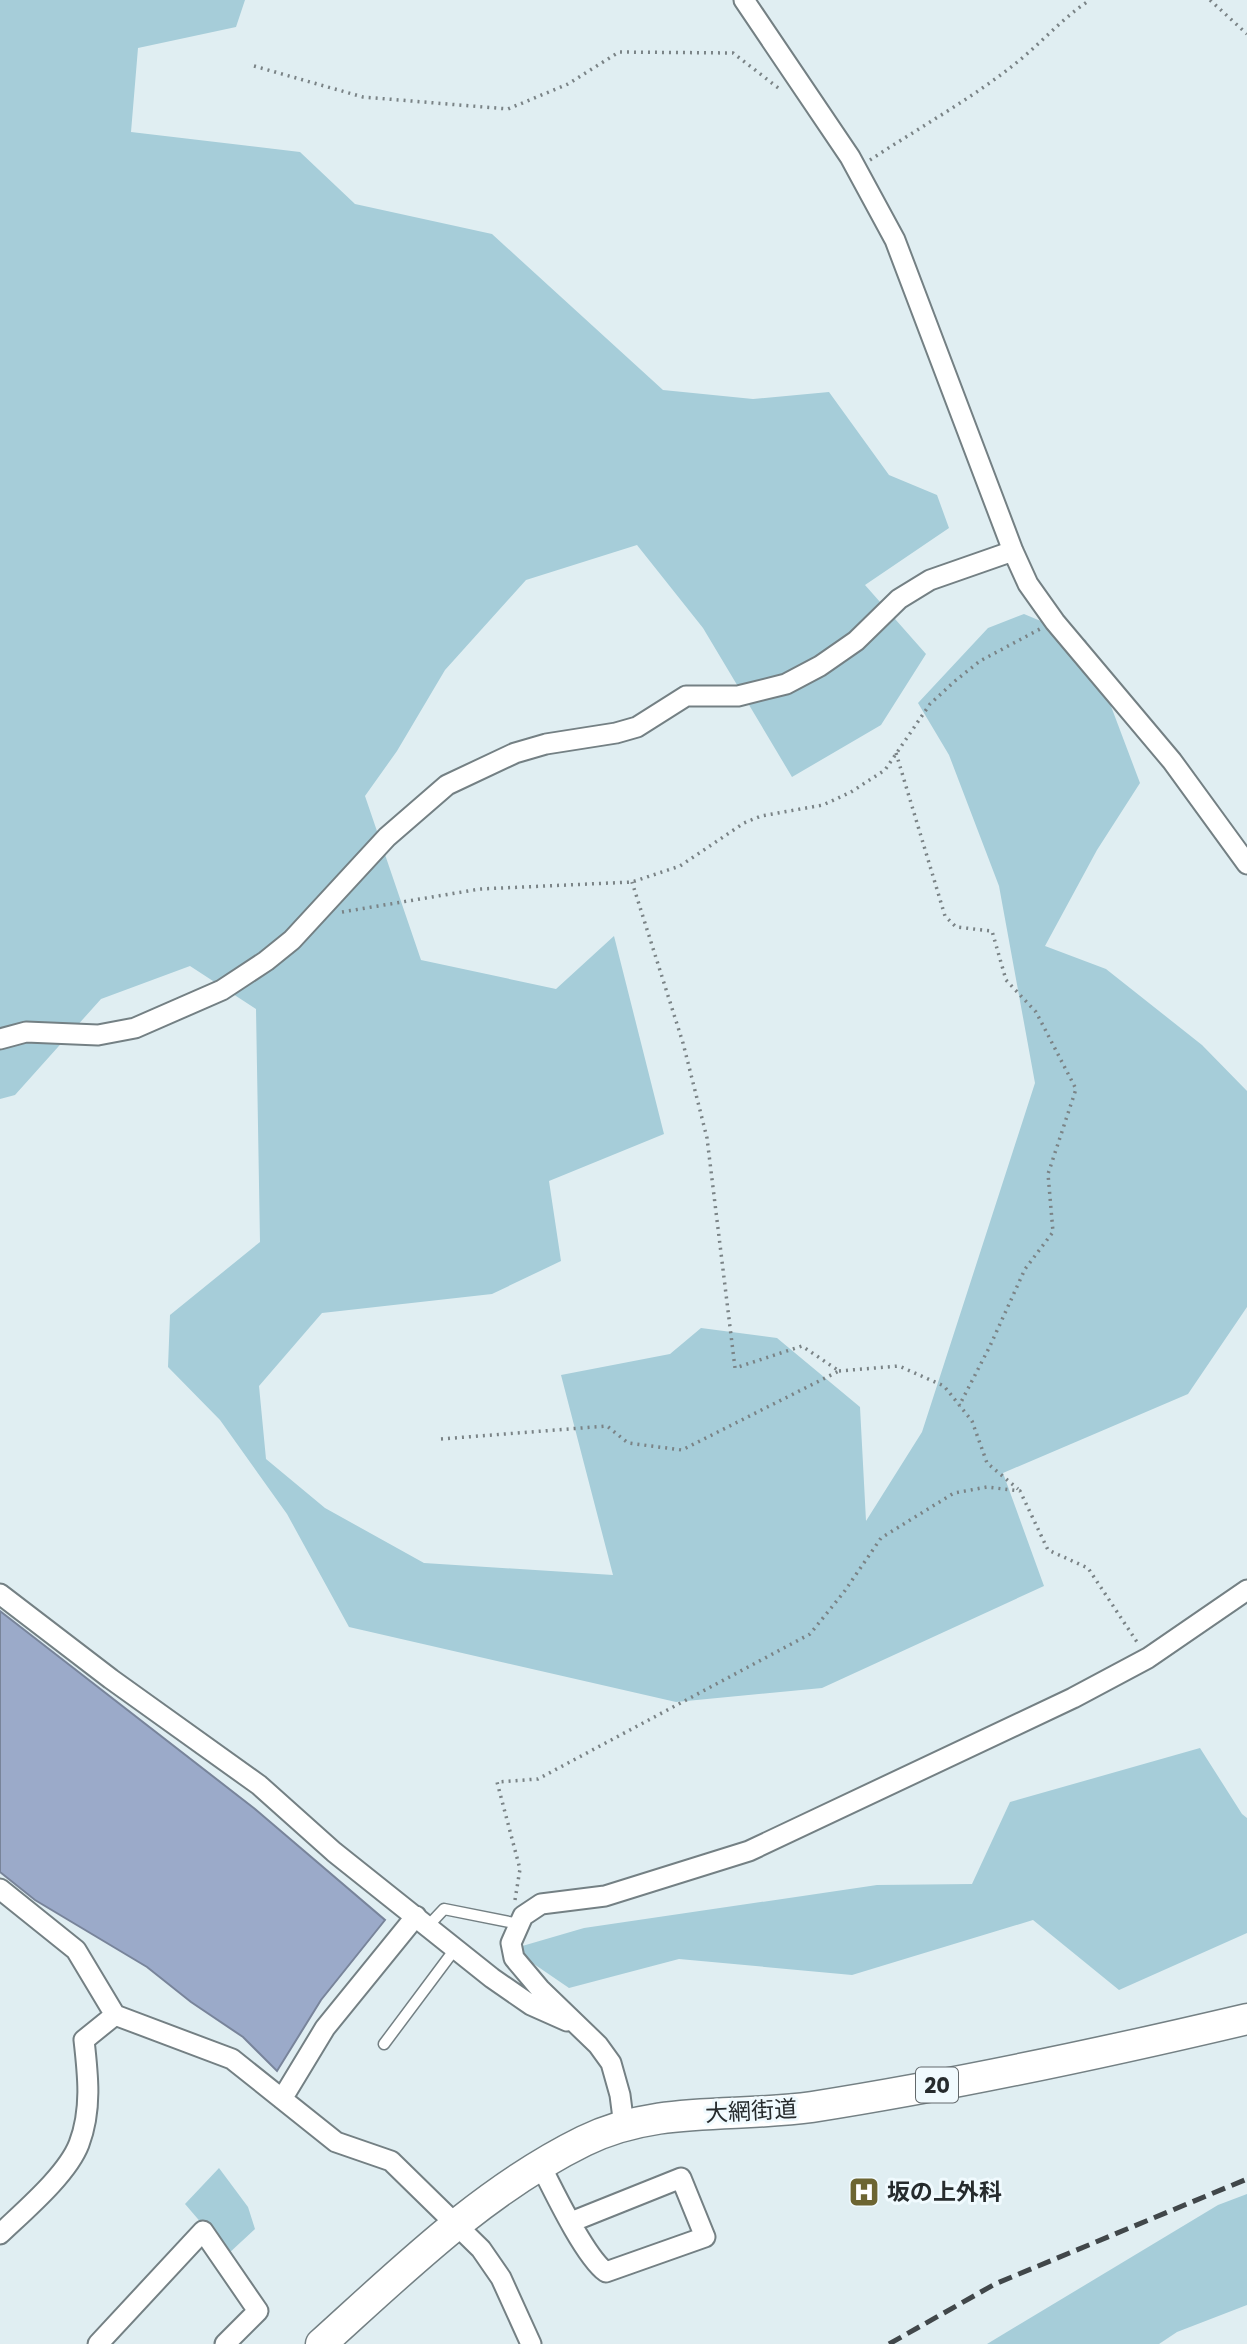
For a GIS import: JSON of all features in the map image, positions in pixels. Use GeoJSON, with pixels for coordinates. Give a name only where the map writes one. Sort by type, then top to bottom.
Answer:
{"type":"FeatureCollection","features":[{"type":"Feature","properties":{"kind":"main road","name":"大網街道"},"geometry":{"type":"LineString","coordinates":[[321,2344],[399,2273],[481,2205],[584,2140],[624,2126],[678,2114],[778,2112],[855,2100],[1067,2061],[1247,2019]]}},
{"type":"Feature","properties":{"kind":"street"},"geometry":{"type":"LineString","coordinates":[[744,0],[857,169],[895,240],[1028,584],[1055,622],[1172,761],[1247,864]]}},
{"type":"Feature","properties":{"kind":"street"},"geometry":{"type":"LineString","coordinates":[[0,1039],[26,1032],[98,1035],[135,1027],[222,989],[266,961],[292,940],[387,837],[447,785],[515,753],[547,744],[637,727],[686,696],[738,696],[786,684],[820,666],[847,647],[900,599],[930,580],[1013,551]]}},
{"type":"Feature","properties":{"kind":"street"},"geometry":{"type":"LineString","coordinates":[[624,2126],[620,2095],[611,2063],[598,2045],[540,1989],[514,1958],[511,1943],[515,1924],[523,1916],[541,1904],[604,1896],[749,1851],[1026,1721],[1148,1658],[1247,1590]]}},
{"type":"Feature","properties":{"kind":"street"},"geometry":{"type":"LineString","coordinates":[[0,1594],[111,1679],[259,1785],[334,1852],[455,1949],[531,2005],[581,2027]]}},
{"type":"Feature","properties":{"kind":"street"},"geometry":{"type":"LineString","coordinates":[[0,1889],[76,1950],[115,2015],[232,2059],[336,2142],[391,2161],[481,2249],[501,2278],[531,2344]]}},
{"type":"Feature","properties":{"kind":"street"},"geometry":{"type":"LineString","coordinates":[[282,2099],[325,2028],[422,1921]]}},
{"type":"Feature","properties":{"kind":"street"},"geometry":{"type":"LineString","coordinates":[[0,2234],[40,2195],[66,2165],[78,2146],[86,2121],[88,2093],[84,2040],[115,2015]]}},
{"type":"Feature","properties":{"kind":"street"},"geometry":{"type":"LineString","coordinates":[[541,2166],[571,2222],[597,2266],[606,2272],[705,2237],[681,2178],[571,2222]]}},
{"type":"Feature","properties":{"kind":"street"},"geometry":{"type":"LineString","coordinates":[[98,2344],[203,2231],[258,2311],[225,2344]]}},
{"type":"Feature","properties":{"kind":"lane"},"geometry":{"type":"LineString","coordinates":[[422,1921],[444,1909],[515,1924]]}},
{"type":"Feature","properties":{"kind":"lane"},"geometry":{"type":"LineString","coordinates":[[384,2044],[455,1949]]}},
{"type":"Feature","properties":{"kind":"path"},"geometry":{"type":"LineString","coordinates":[[857,169],[991,82],[1021,59],[1073,11],[1090,0]]}},
{"type":"Feature","properties":{"kind":"path"},"geometry":{"type":"LineString","coordinates":[[1210,0],[1247,34]]}},
{"type":"Feature","properties":{"kind":"path"},"geometry":{"type":"LineString","coordinates":[[254,66],[363,97],[508,109],[568,84],[618,52],[733,54],[787,94],[815,105]]}},
{"type":"Feature","properties":{"kind":"path"},"geometry":{"type":"LineString","coordinates":[[313,916],[480,888],[632,882],[680,866],[744,823],[761,816],[822,805],[851,792],[885,770],[930,704],[955,681],[980,661],[1055,622]]}},
{"type":"Feature","properties":{"kind":"path"},"geometry":{"type":"LineString","coordinates":[[897,752],[945,916],[957,927],[992,931],[1006,981],[1036,1012],[1076,1088],[1048,1174],[1053,1232],[1025,1269],[960,1406]]}},
{"type":"Feature","properties":{"kind":"path"},"geometry":{"type":"LineString","coordinates":[[632,882],[682,1043],[707,1138],[735,1367],[802,1346],[839,1371]]}},
{"type":"Feature","properties":{"kind":"path"},"geometry":{"type":"LineString","coordinates":[[441,1438],[607,1426],[628,1443],[682,1450],[839,1371],[899,1366],[944,1386],[972,1421],[987,1463],[1020,1491],[1048,1550],[1088,1568],[1148,1658]]}},
{"type":"Feature","properties":{"kind":"path"},"geometry":{"type":"LineString","coordinates":[[515,1924],[520,1869],[497,1782],[538,1779],[810,1634],[844,1592],[881,1538],[954,1493],[987,1488],[1020,1491]]}},
{"type":"Feature","properties":{"kind":"shaded area"},"geometry":{"type":"Polygon","coordinates":[[[0,0],[245,0],[236,27],[138,48],[131,132],[300,152],[355,204],[492,234],[663,390],[753,399],[829,392],[889,475],[937,495],[949,528],[865,585],[926,654],[881,725],[792,777],[703,628],[637,545],[526,580],[445,670],[397,751],[365,796],[421,960],[556,989],[614,936],[664,1134],[549,1181],[561,1261],[492,1294],[322,1313],[259,1386],[266,1459],[325,1508],[424,1563],[613,1575],[561,1375],[670,1354],[701,1328],[777,1338],[860,1407],[866,1521],[922,1432],[1035,1083],[999,886],[949,755],[918,703],[988,628],[1024,614],[1086,640],[1140,783],[1097,850],[1045,946],[1106,969],[1202,1045],[1247,1091],[1247,1307],[1188,1394],[1003,1473],[1044,1586],[822,1688],[676,1702],[349,1627],[287,1514],[220,1420],[168,1367],[170,1315],[260,1242],[256,1009],[190,966],[101,999],[15,1095],[0,1099],[0,0]]]}},
{"type":"Feature","properties":{"kind":"shaded area"},"geometry":{"type":"Polygon","coordinates":[[[0,1611],[255,1809],[385,1920],[321,2000],[277,2071],[243,2037],[191,2002],[147,1967],[35,1900],[0,1872],[0,1611]]]}},
{"type":"Feature","properties":{"kind":"shaded area"},"geometry":{"type":"Polygon","coordinates":[[[1200,1748],[1247,1818],[1247,1933],[1119,1990],[1033,1920],[852,1975],[679,1959],[569,1988],[512,1949],[584,1928],[877,1885],[972,1884],[1010,1802],[1200,1748]]]}},
{"type":"Feature","properties":{"kind":"shaded area"},"geometry":{"type":"Polygon","coordinates":[[[219,2168],[248,2207],[255,2229],[228,2254],[185,2204],[219,2168]]]}},
{"type":"Feature","properties":{"kind":"shaded area"},"geometry":{"type":"Polygon","coordinates":[[[1247,2194],[1247,2305],[1177,2332],[1159,2344],[987,2344],[1218,2205],[1247,2194]]]}},
{"type":"Feature","properties":{"kind":"railway"},"geometry":{"type":"LineString","coordinates":[[889,2344],[995,2284],[1247,2179]]}},
{"type":"Feature","properties":{"kind":"place","name":"坂の上外科"},"geometry":{"type":"Point","coordinates":[864,2192]}}]}
